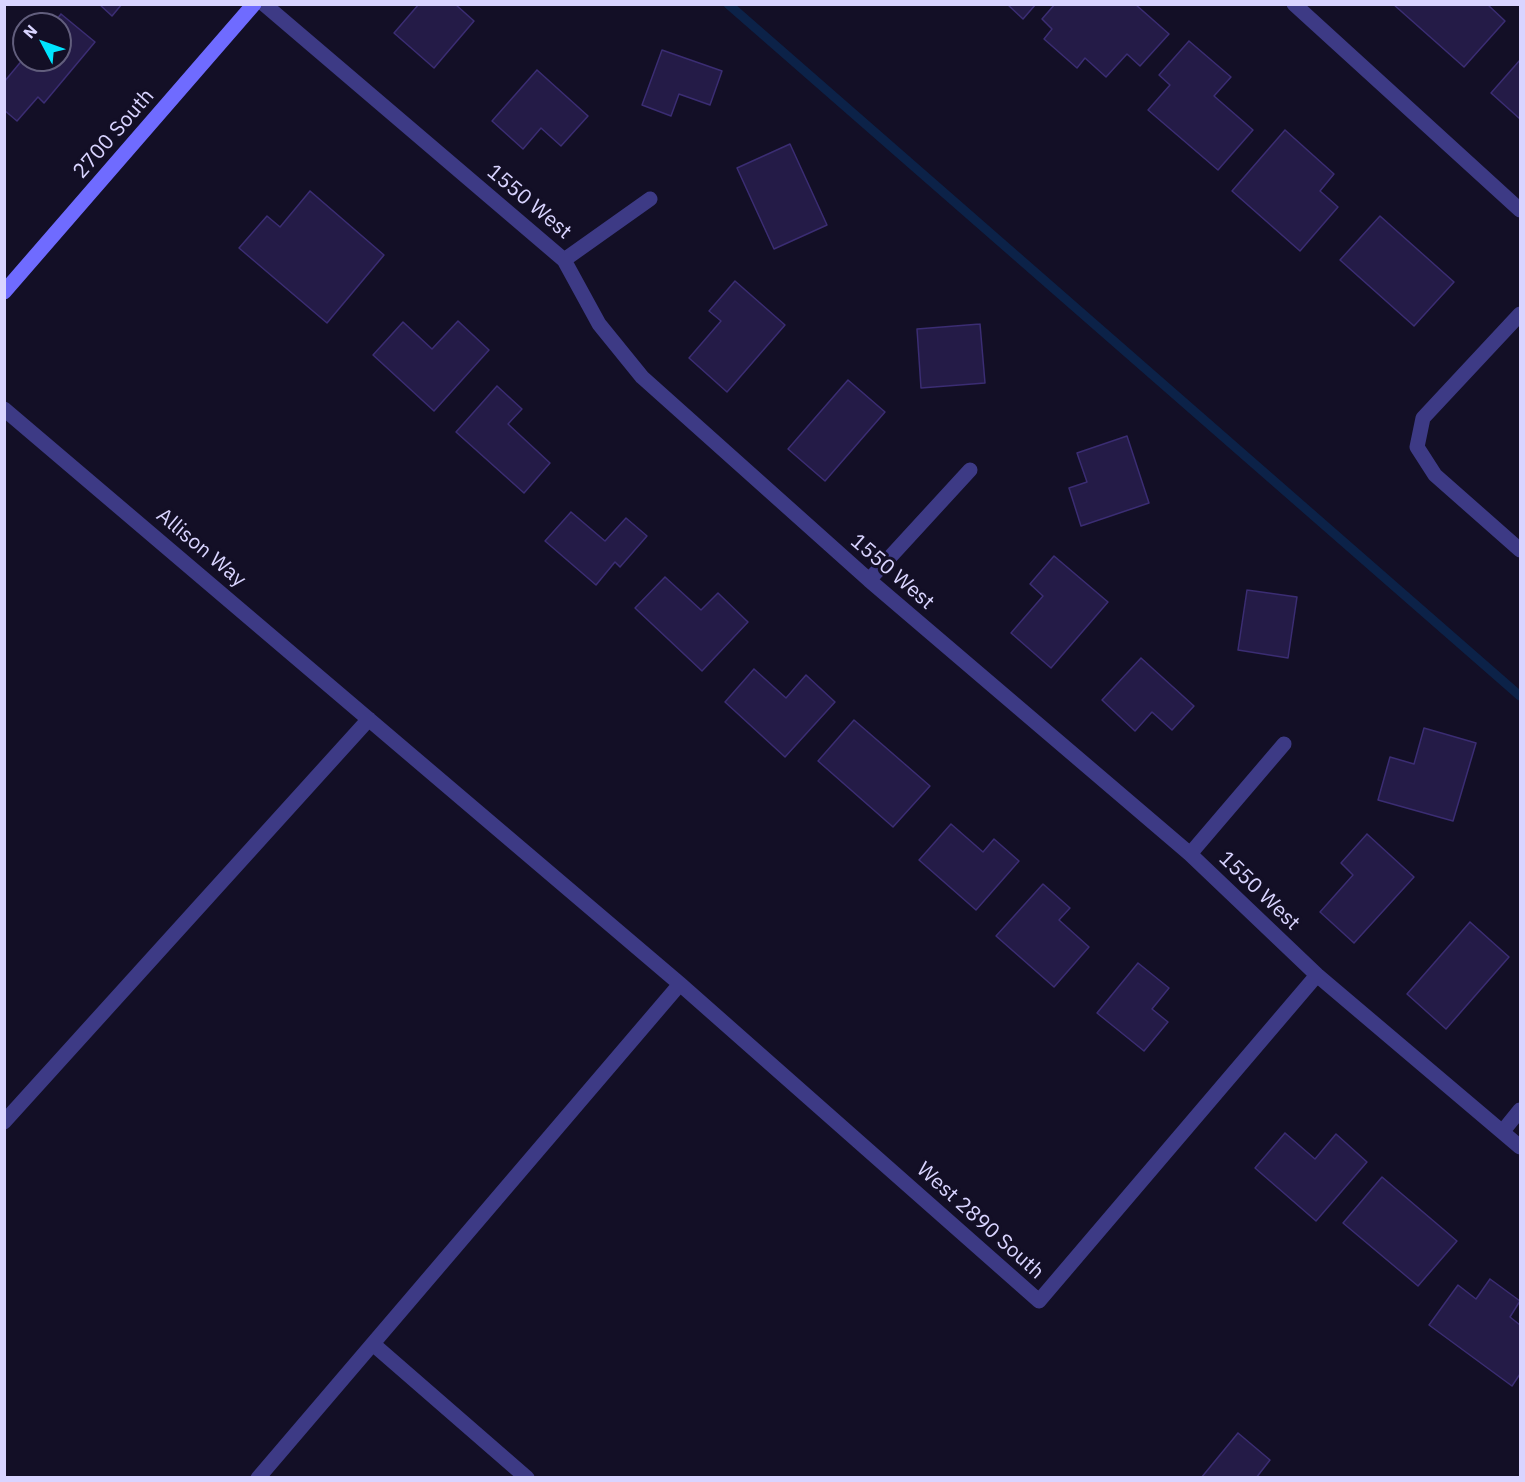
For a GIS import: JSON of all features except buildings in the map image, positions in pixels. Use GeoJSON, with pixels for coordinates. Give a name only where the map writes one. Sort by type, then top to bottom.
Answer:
{"type":"FeatureCollection","features":[{"type":"Feature","properties":{"kind":"main road","name":"2700 South"},"geometry":{"type":"LineString","coordinates":[[4,292],[254,4]]}},
{"type":"Feature","properties":{"kind":"street","name":"1550 West"},"geometry":{"type":"LineString","coordinates":[[264,4],[564,260],[599,324],[642,377],[869,580],[1190,854],[1317,975],[1521,1147]]}},
{"type":"Feature","properties":{"kind":"street"},"geometry":{"type":"LineString","coordinates":[[1294,4],[1521,210]]}},
{"type":"Feature","properties":{"kind":"street"},"geometry":{"type":"LineString","coordinates":[[564,260],[650,199]]}},
{"type":"Feature","properties":{"kind":"street"},"geometry":{"type":"LineString","coordinates":[[1521,314],[1423,418],[1418,447],[1435,475],[1521,550]]}},
{"type":"Feature","properties":{"kind":"street","name":"Allison Way"},"geometry":{"type":"LineString","coordinates":[[4,409],[680,984]]}},
{"type":"Feature","properties":{"kind":"street"},"geometry":{"type":"LineString","coordinates":[[869,580],[970,471]]}},
{"type":"Feature","properties":{"kind":"street"},"geometry":{"type":"LineString","coordinates":[[4,1122],[369,719]]}},
{"type":"Feature","properties":{"kind":"street"},"geometry":{"type":"LineString","coordinates":[[1190,854],[1284,744]]}},
{"type":"Feature","properties":{"kind":"street","name":"West 2890 South"},"geometry":{"type":"LineString","coordinates":[[680,984],[1039,1301],[1317,975]]}},
{"type":"Feature","properties":{"kind":"street"},"geometry":{"type":"LineString","coordinates":[[258,1478],[680,984]]}},
{"type":"Feature","properties":{"kind":"street"},"geometry":{"type":"LineString","coordinates":[[1503,1131],[1521,1110]]}},
{"type":"Feature","properties":{"kind":"street"},"geometry":{"type":"LineString","coordinates":[[373,1344],[526,1478]]}},
{"type":"Feature","properties":{"kind":"waterway"},"geometry":{"type":"LineString","coordinates":[[728,4],[1520,696]]}}]}
